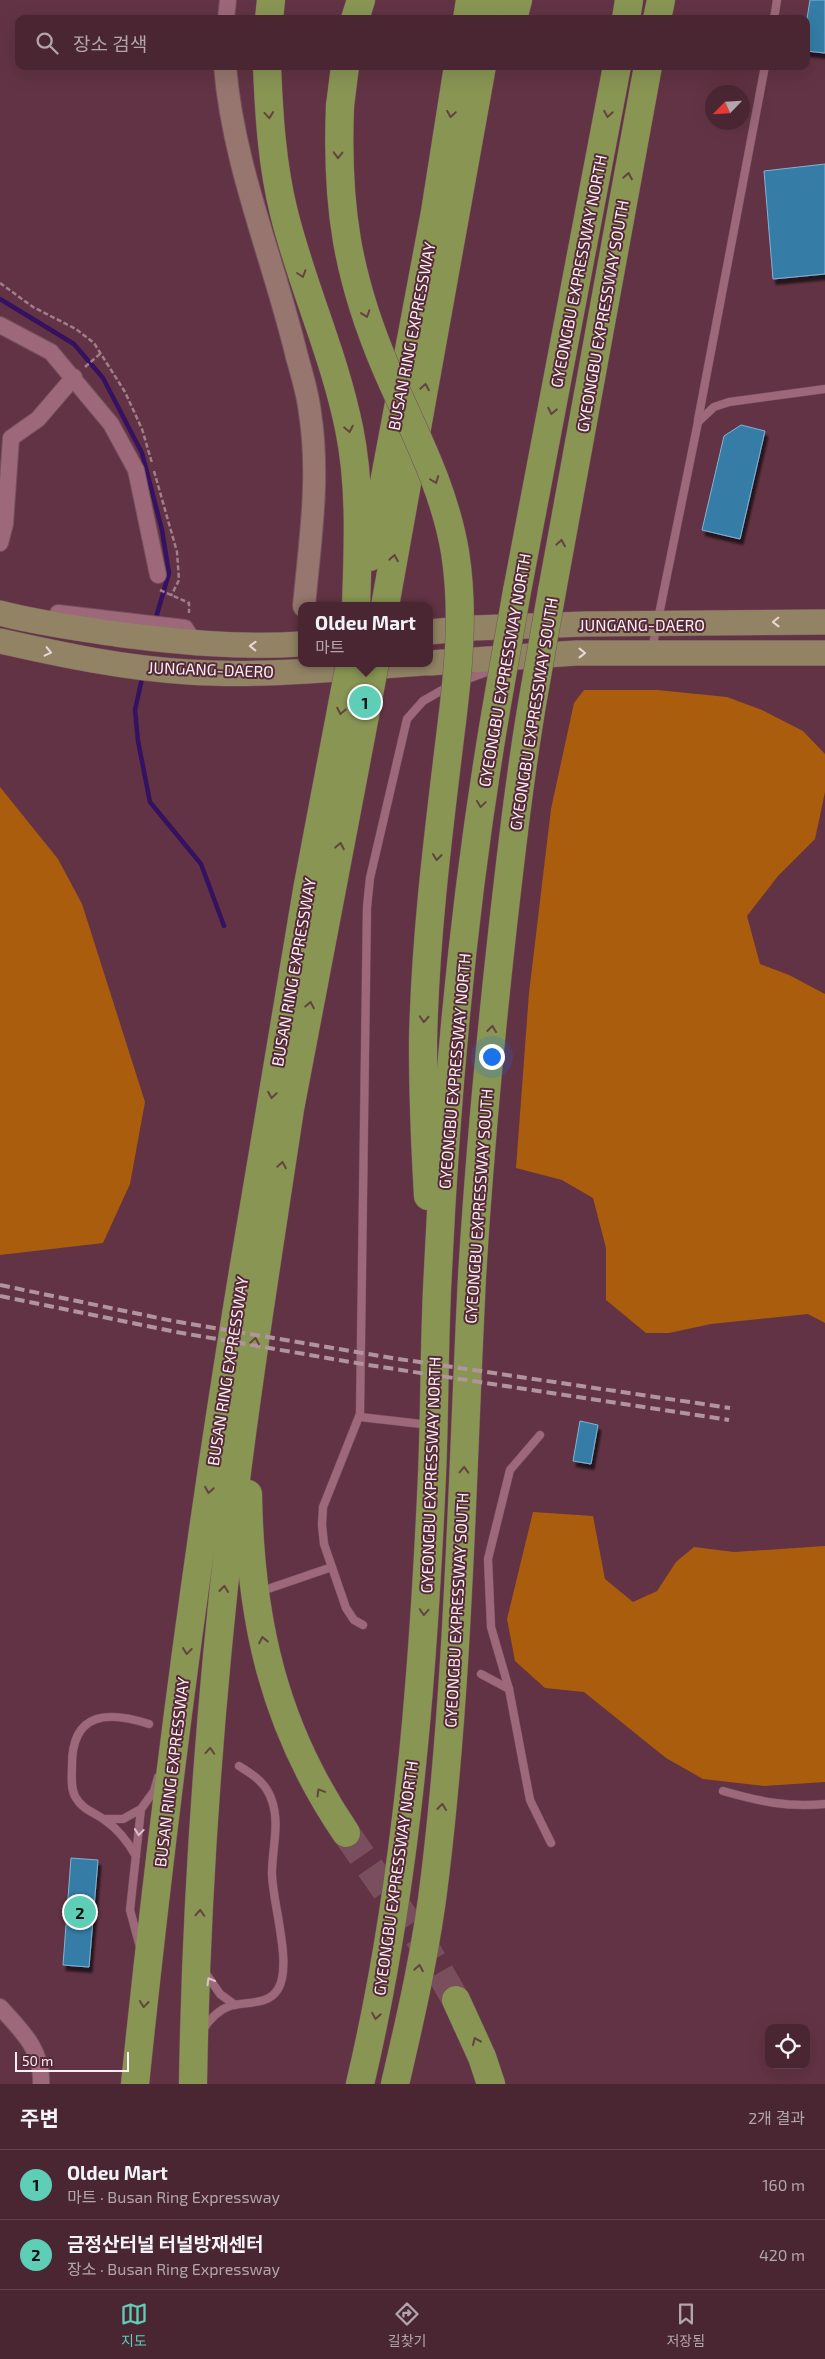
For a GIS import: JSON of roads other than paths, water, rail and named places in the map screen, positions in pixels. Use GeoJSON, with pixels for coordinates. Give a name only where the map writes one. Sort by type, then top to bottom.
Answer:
{"type":"FeatureCollection","features":[{"type":"Feature","properties":{"kind":"highway"},"geometry":{"type":"LineString","coordinates":[[269,15],[271,0]]}},
{"type":"Feature","properties":{"kind":"highway"},"geometry":{"type":"LineString","coordinates":[[356,15],[361,0]]}},
{"type":"Feature","properties":{"kind":"highway"},"geometry":{"type":"LineString","coordinates":[[468,15],[470,0]]}},
{"type":"Feature","properties":{"kind":"highway"},"geometry":{"type":"LineString","coordinates":[[492,15],[494,0]]}},
{"type":"Feature","properties":{"kind":"highway"},"geometry":{"type":"LineString","coordinates":[[514,15],[518,0]]}},
{"type":"Feature","properties":{"kind":"highway"},"geometry":{"type":"LineString","coordinates":[[627,15],[629,0]]}},
{"type":"Feature","properties":{"kind":"highway"},"geometry":{"type":"LineString","coordinates":[[658,15],[661,0]]}},
{"type":"Feature","properties":{"kind":"highway"},"geometry":{"type":"LineString","coordinates":[[267,70],[272,143],[284,212],[345,407],[354,453],[380,505],[357,602]]}},
{"type":"Feature","properties":{"kind":"highway"},"geometry":{"type":"LineString","coordinates":[[344,70],[340,106],[338,165],[346,241],[353,275],[372,334],[440,492],[454,551],[459,592],[460,642],[433,889],[423,1042],[424,1116],[436,1336]]}},
{"type":"Feature","properties":{"kind":"highway","name":"BUSAN RING EXPRESSWAY"},"geometry":{"type":"LineString","coordinates":[[362,602],[435,212],[457,70]]}},
{"type":"Feature","properties":{"kind":"highway","name":"BUSAN RING EXPRESSWAY"},"geometry":{"type":"LineString","coordinates":[[385,602],[380,505],[451,239],[481,70]]}},
{"type":"Feature","properties":{"kind":"highway"},"geometry":{"type":"LineString","coordinates":[[451,239],[499,70]]}},
{"type":"Feature","properties":{"kind":"highway","name":"GYEONGBU EXPRESSWAY NORTH"},"geometry":{"type":"LineString","coordinates":[[360,2084],[373,2029],[391,1932],[417,1714],[434,1426],[438,1260],[459,992],[475,846],[517,592],[616,70]]}},
{"type":"Feature","properties":{"kind":"highway","name":"GYEONGBU EXPRESSWAY SOUTH"},"geometry":{"type":"LineString","coordinates":[[394,2084],[409,2024],[435,1880],[446,1768],[458,1614],[472,1277],[484,1112],[521,763],[647,70]]}},
{"type":"Feature","properties":{"kind":"highway","name":"BUSAN RING EXPRESSWAY"},"geometry":{"type":"LineString","coordinates":[[193,2084],[198,1948],[216,1668],[232,1512],[249,1383],[263,1216],[307,890],[349,667]]}},
{"type":"Feature","properties":{"kind":"highway","name":"BUSAN RING EXPRESSWAY"},"geometry":{"type":"LineString","coordinates":[[136,2084],[147,1973],[205,1513],[263,1216],[290,1109],[374,667]]}},
{"type":"Feature","properties":{"kind":"highway"},"geometry":{"type":"LineString","coordinates":[[249,1383],[249,1525],[255,1594],[264,1650],[287,1724],[314,1783],[346,1833]]}},
{"type":"Feature","properties":{"kind":"highway"},"geometry":{"type":"LineString","coordinates":[[456,2000],[492,2084]]}},
{"type":"Feature","properties":{"kind":"main road","name":"JUNGANG-DAERO"},"geometry":{"type":"LineString","coordinates":[[0,613],[35,622],[120,627],[261,646],[298,641]]}},
{"type":"Feature","properties":{"kind":"main road","name":"JUNGANG-DAERO"},"geometry":{"type":"LineString","coordinates":[[433,632],[472,628],[576,624],[656,625],[825,622]]}},
{"type":"Feature","properties":{"kind":"main road","name":"JUNGANG-DAERO"},"geometry":{"type":"LineString","coordinates":[[0,641],[114,664],[188,672],[302,671],[363,667]]}},
{"type":"Feature","properties":{"kind":"main road","name":"JUNGANG-DAERO"},"geometry":{"type":"LineString","coordinates":[[433,663],[576,653],[825,653]]}},
{"type":"Feature","properties":{"kind":"street"},"geometry":{"type":"LineString","coordinates":[[226,15],[228,0]]}},
{"type":"Feature","properties":{"kind":"street"},"geometry":{"type":"LineString","coordinates":[[224,70],[227,96],[242,163],[291,331],[310,412],[315,487],[304,602]]}},
{"type":"Feature","properties":{"kind":"street"},"geometry":{"type":"LineString","coordinates":[[0,325],[51,352],[77,374],[111,424],[136,470],[158,582]]}},
{"type":"Feature","properties":{"kind":"street"},"geometry":{"type":"LineString","coordinates":[[0,543],[5,524],[6,433],[38,419],[77,374]]}},
{"type":"Feature","properties":{"kind":"street"},"geometry":{"type":"LineString","coordinates":[[0,600],[29,610],[120,627]]}},
{"type":"Feature","properties":{"kind":"street"},"geometry":{"type":"LineString","coordinates":[[302,667],[302,671]]}},
{"type":"Feature","properties":{"kind":"street"},"geometry":{"type":"LineString","coordinates":[[0,2007],[31,2041],[42,2074],[41,2084]]}},
{"type":"Feature","properties":{"kind":"lane"},"geometry":{"type":"LineString","coordinates":[[775,15],[778,0]]}},
{"type":"Feature","properties":{"kind":"lane"},"geometry":{"type":"LineString","coordinates":[[651,653],[698,422],[764,70]]}},
{"type":"Feature","properties":{"kind":"lane"},"geometry":{"type":"LineString","coordinates":[[698,422],[714,407],[729,402],[825,389]]}},
{"type":"Feature","properties":{"kind":"lane"},"geometry":{"type":"LineString","coordinates":[[363,1625],[354,1620],[346,1608],[324,1544],[322,1525],[323,1507],[360,1416],[366,924],[370,878],[404,728],[414,709],[428,697],[446,687],[530,656]]}},
{"type":"Feature","properties":{"kind":"lane"},"geometry":{"type":"LineString","coordinates":[[360,1416],[434,1426]]}},
{"type":"Feature","properties":{"kind":"lane"},"geometry":{"type":"LineString","coordinates":[[540,1435],[510,1470],[488,1559],[491,1627],[509,1689],[530,1800],[551,1843]]}},
{"type":"Feature","properties":{"kind":"lane"},"geometry":{"type":"LineString","coordinates":[[255,1594],[332,1567]]}},
{"type":"Feature","properties":{"kind":"lane"},"geometry":{"type":"LineString","coordinates":[[481,1674],[509,1689]]}},
{"type":"Feature","properties":{"kind":"lane"},"geometry":{"type":"LineString","coordinates":[[164,1753],[183,1686]]}},
{"type":"Feature","properties":{"kind":"lane"},"geometry":{"type":"LineString","coordinates":[[136,1856],[120,1834],[101,1817],[81,1805],[73,1791],[72,1754],[75,1739],[84,1726],[105,1716],[122,1716],[150,1724]]}},
{"type":"Feature","properties":{"kind":"lane"},"geometry":{"type":"LineString","coordinates":[[194,2046],[213,2017],[228,2007],[262,2000],[276,1993],[283,1977],[284,1964],[272,1883],[275,1809],[262,1783],[239,1766]]}},
{"type":"Feature","properties":{"kind":"lane"},"geometry":{"type":"LineString","coordinates":[[101,1817],[118,1820],[141,1809],[154,1792],[159,1772]]}},
{"type":"Feature","properties":{"kind":"lane"},"geometry":{"type":"LineString","coordinates":[[723,1791],[770,1804],[808,1806],[825,1804]]}},
{"type":"Feature","properties":{"kind":"lane"},"geometry":{"type":"LineString","coordinates":[[141,1809],[130,1910],[147,1973]]}},
{"type":"Feature","properties":{"kind":"lane"},"geometry":{"type":"LineString","coordinates":[[198,1948],[204,1969],[211,1983],[225,1998],[235,2005]]}},
{"type":"Feature","properties":{"kind":"waterway"},"geometry":{"type":"LineString","coordinates":[[0,299],[74,344],[103,378],[142,453],[162,530],[169,573],[155,621]]}},
{"type":"Feature","properties":{"kind":"waterway"},"geometry":{"type":"LineString","coordinates":[[143,674],[135,710],[138,741],[150,802],[201,864],[224,926]]}},
{"type":"Feature","properties":{"kind":"tunnel"},"geometry":{"type":"LineString","coordinates":[[346,1833],[425,1947],[456,2000]]}},
{"type":"Feature","properties":{"kind":"railway"},"geometry":{"type":"LineString","coordinates":[[0,1285],[173,1321],[392,1358],[730,1408]]}},
{"type":"Feature","properties":{"kind":"railway"},"geometry":{"type":"LineString","coordinates":[[0,1296],[176,1332],[368,1365],[729,1420]]}},
{"type":"Feature","properties":{"kind":"place","name":"Oldeu Mart"},"geometry":{"type":"Point","coordinates":[365,702]}},
{"type":"Feature","properties":{"kind":"place","name":"금정산터널 터널방재센터"},"geometry":{"type":"Point","coordinates":[80,1912]}}]}
